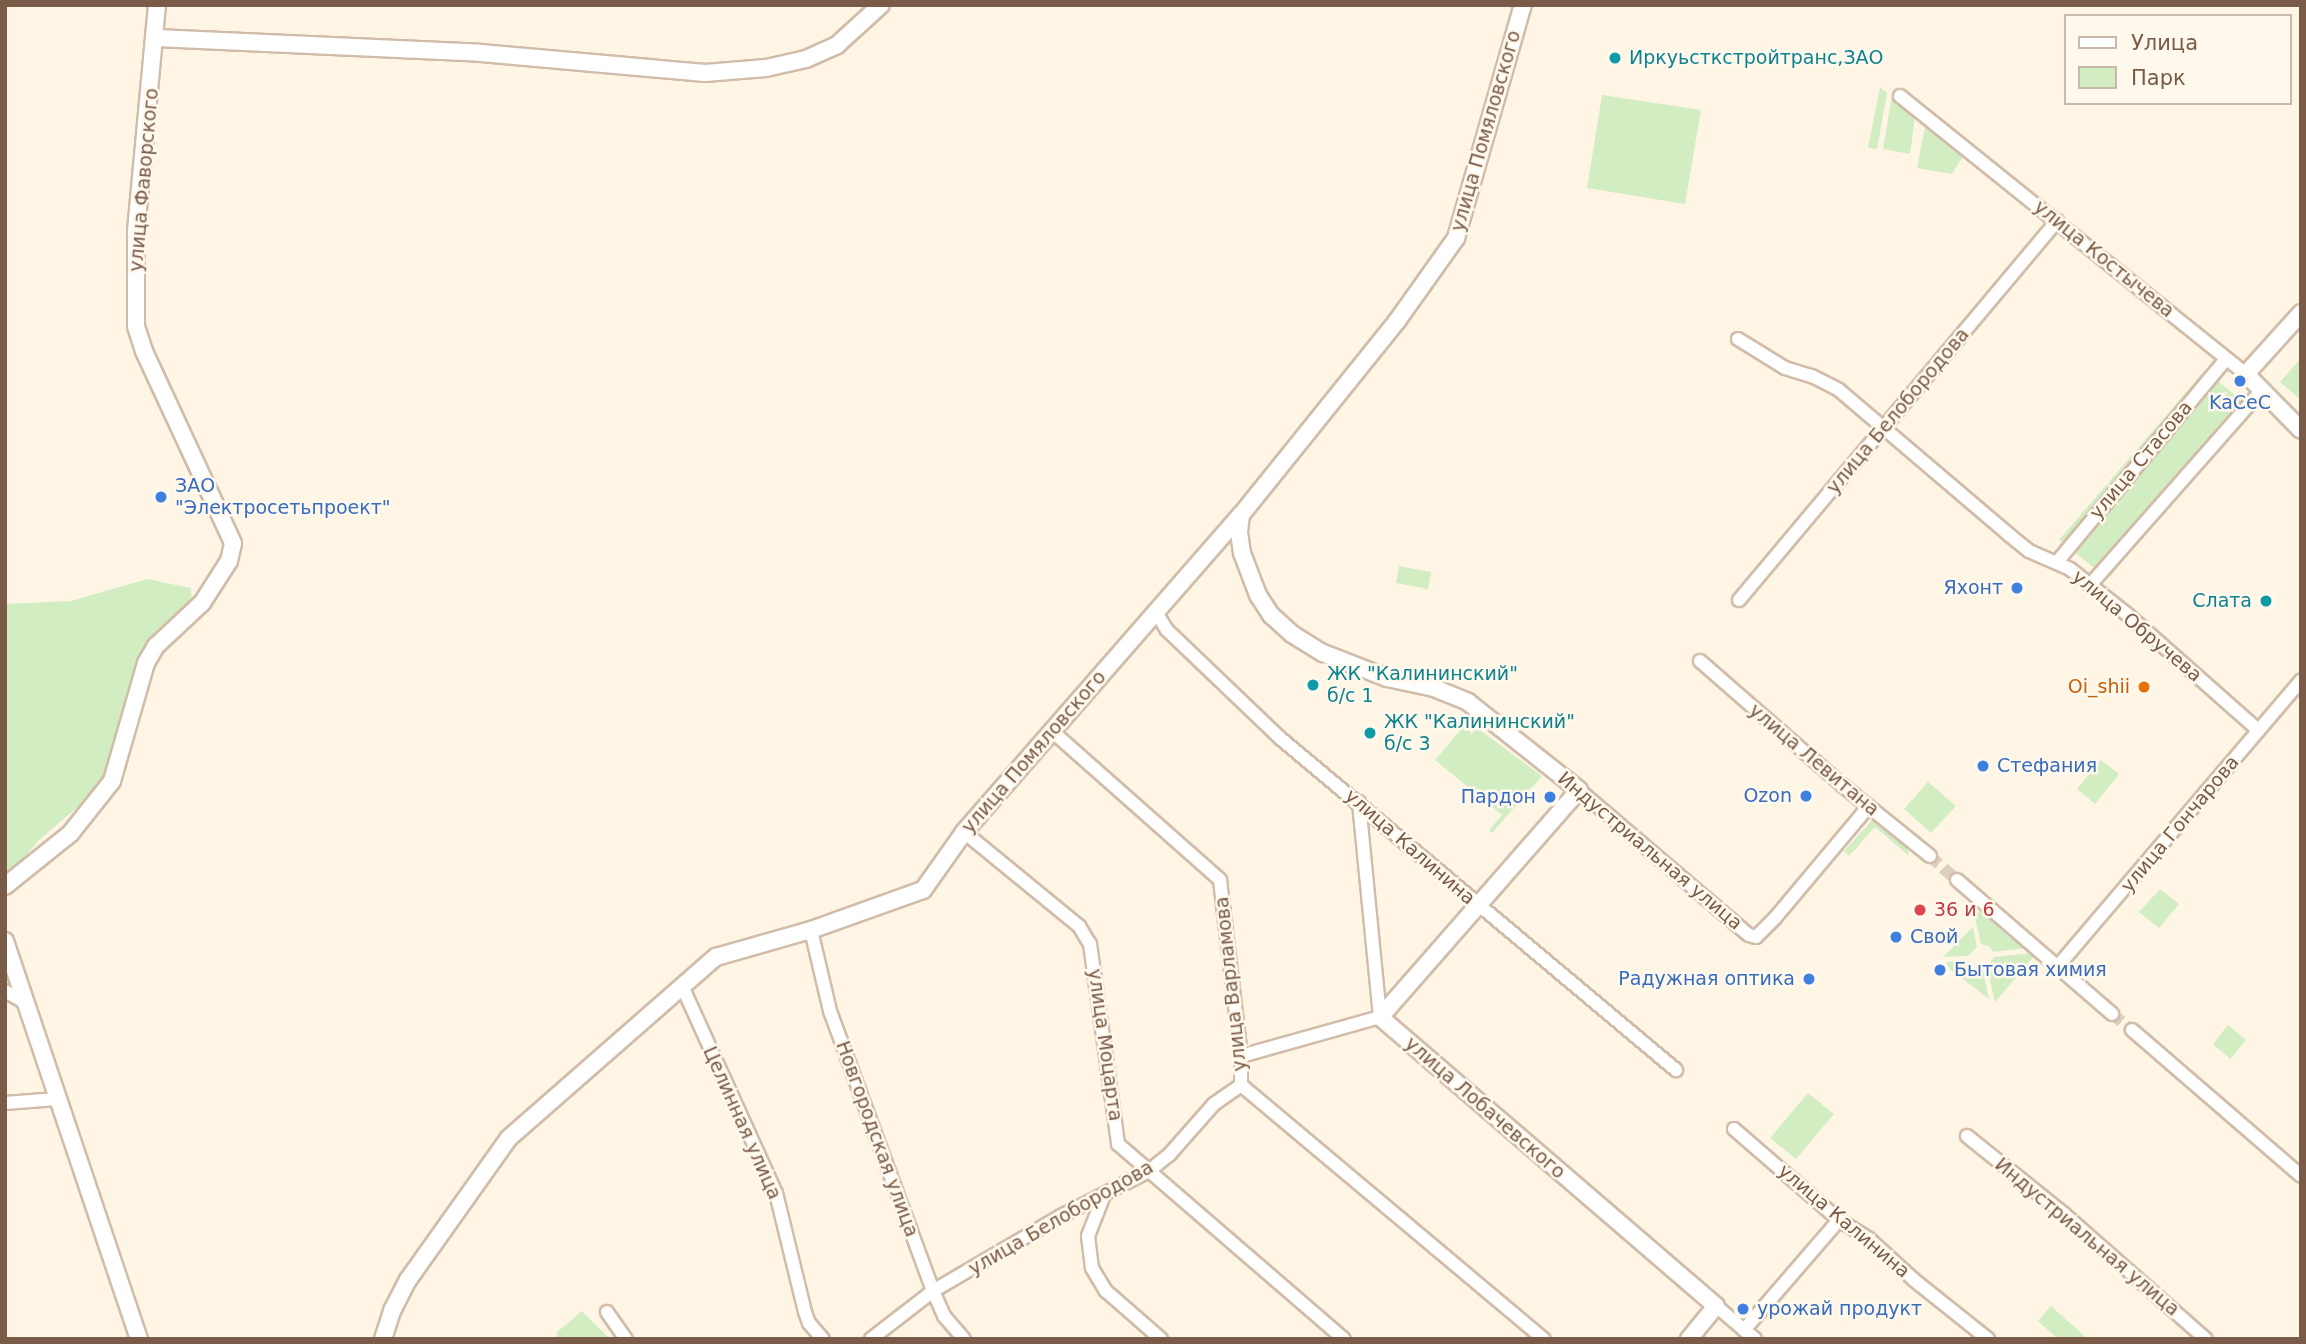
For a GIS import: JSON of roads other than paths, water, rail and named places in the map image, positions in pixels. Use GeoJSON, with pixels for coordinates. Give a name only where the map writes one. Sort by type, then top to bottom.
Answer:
{"type":"FeatureCollection","features":[{"type":"Feature","properties":{"kind":"street","name":"улица Фаворского"},"geometry":{"type":"LineString","coordinates":[[5,886],[70,834],[112,781],[146,663],[156,646],[202,603],[229,561],[233,543],[144,351],[136,326],[136,231],[156,38],[156,5]]}},
{"type":"Feature","properties":{"kind":"street"},"geometry":{"type":"LineString","coordinates":[[156,38],[490,53],[705,74],[766,68],[806,59],[837,45],[881,5]]}},
{"type":"Feature","properties":{"kind":"street","name":"улица Помяловского"},"geometry":{"type":"LineString","coordinates":[[383,1339],[408,1280],[509,1138],[716,957],[811,930],[917,894],[964,832],[1241,515],[1397,321],[1456,238],[1523,5]]}},
{"type":"Feature","properties":{"kind":"street","name":"улица Костычева"},"geometry":{"type":"LineString","coordinates":[[1900,96],[2246,374],[2301,430]]}},
{"type":"Feature","properties":{"kind":"street","name":"улица Белобородова"},"geometry":{"type":"LineString","coordinates":[[1739,600],[2057,221]]}},
{"type":"Feature","properties":{"kind":"street"},"geometry":{"type":"LineString","coordinates":[[2246,374],[2301,313]]}},
{"type":"Feature","properties":{"kind":"street","name":"улица Обручева"},"geometry":{"type":"LineString","coordinates":[[1738,339],[1785,368],[1812,376],[1839,390],[2008,534],[2029,551],[2057,562],[2090,586],[2259,730]]}},
{"type":"Feature","properties":{"kind":"street","name":"улица Стасова"},"geometry":{"type":"LineString","coordinates":[[2057,562],[2226,359]]}},
{"type":"Feature","properties":{"kind":"street"},"geometry":{"type":"LineString","coordinates":[[2090,586],[2261,391]]}},
{"type":"Feature","properties":{"kind":"street","name":"Индустриальная улица"},"geometry":{"type":"LineString","coordinates":[[1241,515],[1239,533],[1242,553],[1258,595],[1271,615],[1292,634],[1323,653],[1387,678],[1434,688],[1468,702],[1579,790],[1749,935],[1756,937],[1775,918],[1868,807]]}},
{"type":"Feature","properties":{"kind":"street","name":"улица Калинина"},"geometry":{"type":"LineString","coordinates":[[1156,612],[1167,631],[1280,738],[1676,1070]]}},
{"type":"Feature","properties":{"kind":"street","name":"улица Левитана"},"geometry":{"type":"LineString","coordinates":[[1700,661],[1868,807],[1930,856]]}},
{"type":"Feature","properties":{"kind":"street","name":"улица Гончарова"},"geometry":{"type":"LineString","coordinates":[[2058,966],[2301,680]]}},
{"type":"Feature","properties":{"kind":"street","name":"улица Варламова"},"geometry":{"type":"LineString","coordinates":[[1053,732],[1220,880],[1241,1056],[1241,1084],[1544,1339]]}},
{"type":"Feature","properties":{"kind":"street"},"geometry":{"type":"LineString","coordinates":[[1241,1056],[1380,1017],[1579,790]]}},
{"type":"Feature","properties":{"kind":"street"},"geometry":{"type":"LineString","coordinates":[[1359,802],[1380,1017]]}},
{"type":"Feature","properties":{"kind":"street","name":"улица Моцарта"},"geometry":{"type":"LineString","coordinates":[[964,832],[1079,926],[1090,944],[1118,1144],[1344,1339]]}},
{"type":"Feature","properties":{"kind":"street"},"geometry":{"type":"LineString","coordinates":[[1957,880],[2112,1013]]}},
{"type":"Feature","properties":{"kind":"street","name":"Новгородская улица"},"geometry":{"type":"LineString","coordinates":[[811,930],[830,1011],[933,1291],[944,1316],[964,1339]]}},
{"type":"Feature","properties":{"kind":"street"},"geometry":{"type":"LineString","coordinates":[[5,941],[139,1339]]}},
{"type":"Feature","properties":{"kind":"street","name":"Целинная улица"},"geometry":{"type":"LineString","coordinates":[[682,986],[776,1194],[805,1312],[819,1338]]}},
{"type":"Feature","properties":{"kind":"street"},"geometry":{"type":"LineString","coordinates":[[5,990],[26,1003]]}},
{"type":"Feature","properties":{"kind":"street","name":"улица Лобачевского"},"geometry":{"type":"LineString","coordinates":[[1380,1017],[1755,1339]]}},
{"type":"Feature","properties":{"kind":"street"},"geometry":{"type":"LineString","coordinates":[[2132,1030],[2301,1176]]}},
{"type":"Feature","properties":{"kind":"street","name":"улица Белобородова"},"geometry":{"type":"LineString","coordinates":[[871,1339],[933,1291],[1061,1216],[1149,1171],[1169,1155],[1214,1104],[1241,1084]]}},
{"type":"Feature","properties":{"kind":"street"},"geometry":{"type":"LineString","coordinates":[[5,1102],[57,1099]]}},
{"type":"Feature","properties":{"kind":"street","name":"улица Калинина"},"geometry":{"type":"LineString","coordinates":[[1734,1129],[1839,1220],[1869,1239],[1914,1280],[1988,1339]]}},
{"type":"Feature","properties":{"kind":"street","name":"Индустриальная улица"},"geometry":{"type":"LineString","coordinates":[[1967,1136],[2064,1214],[2206,1339]]}},
{"type":"Feature","properties":{"kind":"street"},"geometry":{"type":"LineString","coordinates":[[1104,1195],[1088,1236],[1092,1268],[1106,1291],[1161,1339]]}},
{"type":"Feature","properties":{"kind":"street"},"geometry":{"type":"LineString","coordinates":[[1744,1330],[1839,1220]]}},
{"type":"Feature","properties":{"kind":"street"},"geometry":{"type":"LineString","coordinates":[[1689,1339],[1716,1306]]}},
{"type":"Feature","properties":{"kind":"street"},"geometry":{"type":"LineString","coordinates":[[607,1312],[626,1339]]}},
{"type":"Feature","properties":{"kind":"tunnel"},"geometry":{"type":"LineString","coordinates":[[1930,856],[1957,880]]}},
{"type":"Feature","properties":{"kind":"tunnel"},"geometry":{"type":"LineString","coordinates":[[2112,1014],[2132,1030]]}},
{"type":"Feature","properties":{"kind":"place","name":"Иркуьсткстройтранс,ЗАО"},"geometry":{"type":"Point","coordinates":[1615,58]}},
{"type":"Feature","properties":{"kind":"place","name":"KaCeC"},"geometry":{"type":"Point","coordinates":[2240,381]}},
{"type":"Feature","properties":{"kind":"place","name":"ЗАО \"Электросетьпроект\""},"geometry":{"type":"Point","coordinates":[161,497]}},
{"type":"Feature","properties":{"kind":"place","name":"Яхонт"},"geometry":{"type":"Point","coordinates":[2017,588]}},
{"type":"Feature","properties":{"kind":"place","name":"Слата"},"geometry":{"type":"Point","coordinates":[2266,601]}},
{"type":"Feature","properties":{"kind":"place","name":"ЖК \"Калининский\" б/с 1"},"geometry":{"type":"Point","coordinates":[1313,685]}},
{"type":"Feature","properties":{"kind":"place","name":"Oi_shii"},"geometry":{"type":"Point","coordinates":[2144,687]}},
{"type":"Feature","properties":{"kind":"place","name":"ЖК \"Калининский\" б/с 3"},"geometry":{"type":"Point","coordinates":[1370,733]}},
{"type":"Feature","properties":{"kind":"place","name":"Стефания"},"geometry":{"type":"Point","coordinates":[1983,766]}},
{"type":"Feature","properties":{"kind":"place","name":"Ozon"},"geometry":{"type":"Point","coordinates":[1806,796]}},
{"type":"Feature","properties":{"kind":"place","name":"Пардон"},"geometry":{"type":"Point","coordinates":[1550,797]}},
{"type":"Feature","properties":{"kind":"place","name":"36 и 6"},"geometry":{"type":"Point","coordinates":[1920,910]}},
{"type":"Feature","properties":{"kind":"place","name":"Свой"},"geometry":{"type":"Point","coordinates":[1896,937]}},
{"type":"Feature","properties":{"kind":"place","name":"Бытовая химия"},"geometry":{"type":"Point","coordinates":[1940,970]}},
{"type":"Feature","properties":{"kind":"place","name":"Радужная оптика"},"geometry":{"type":"Point","coordinates":[1809,979]}},
{"type":"Feature","properties":{"kind":"place","name":"урожай продукт"},"geometry":{"type":"Point","coordinates":[1743,1309]}}]}
